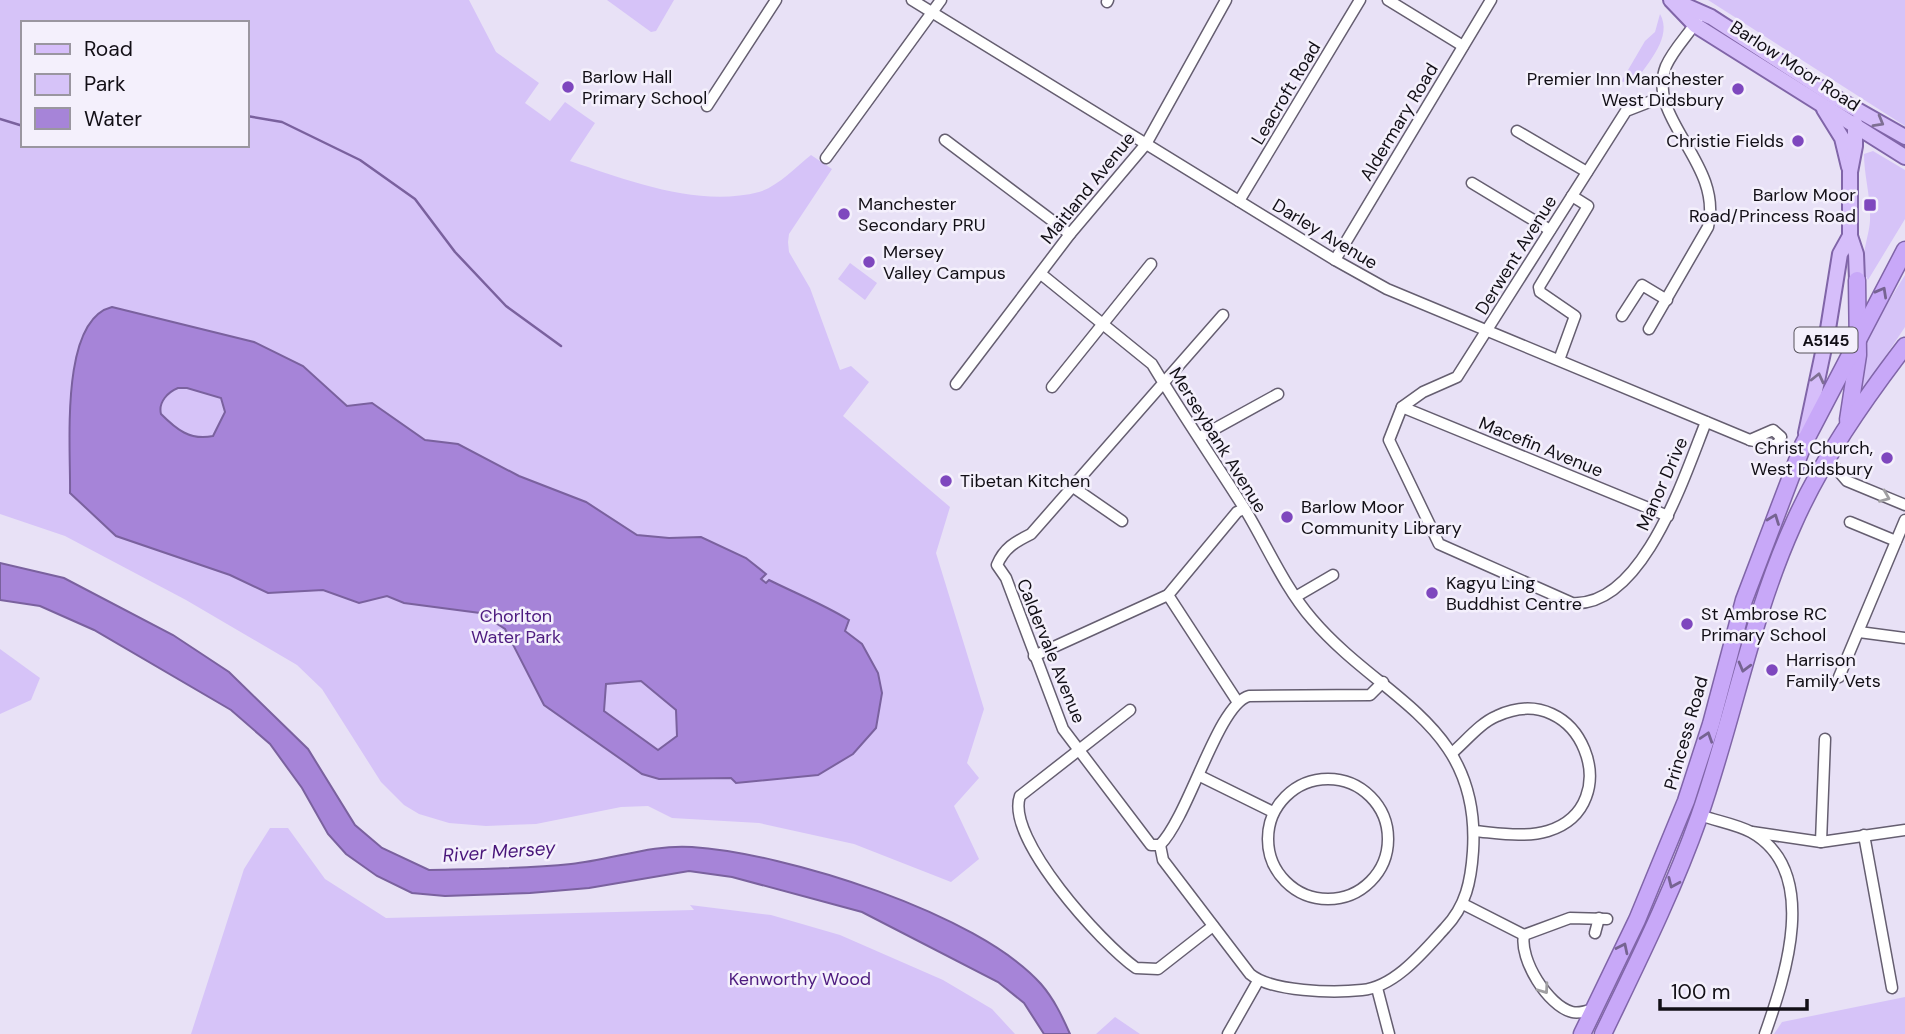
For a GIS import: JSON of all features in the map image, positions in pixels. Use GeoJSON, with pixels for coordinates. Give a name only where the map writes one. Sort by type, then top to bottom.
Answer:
{"type":"FeatureCollection","features":[{"type":"Feature","properties":{"kind":"highway","name":"Princess Road"},"geometry":{"type":"LineString","coordinates":[[1582,1034],[1637,919],[1686,801],[1711,724],[1744,600],[1803,445],[1905,250]]}},
{"type":"Feature","properties":{"kind":"highway"},"geometry":{"type":"LineString","coordinates":[[1847,426],[1856,381],[1857,280]]}},
{"type":"Feature","properties":{"kind":"highway","name":"Princess Road"},"geometry":{"type":"LineString","coordinates":[[1603,1034],[1663,905],[1700,816],[1761,611],[1792,525],[1847,426],[1905,346]]}},
{"type":"Feature","properties":{"kind":"main road","name":"Barlow Moor Road"},"geometry":{"type":"LineString","coordinates":[[1671,0],[1855,128],[1905,157]]}},
{"type":"Feature","properties":{"kind":"main road","name":"Barlow Moor Road"},"geometry":{"type":"LineString","coordinates":[[1699,19],[1905,137]]}},
{"type":"Feature","properties":{"kind":"main road","name":"A5145"},"geometry":{"type":"LineString","coordinates":[[1821,105],[1842,138],[1850,172]]}},
{"type":"Feature","properties":{"kind":"main road","name":"A5145"},"geometry":{"type":"LineString","coordinates":[[1853,107],[1855,128],[1850,172],[1850,236],[1856,254],[1857,280]]}},
{"type":"Feature","properties":{"kind":"main road","name":"A5145"},"geometry":{"type":"LineString","coordinates":[[1803,445],[1828,329],[1840,254],[1850,236]]}},
{"type":"Feature","properties":{"kind":"street"},"geometry":{"type":"LineString","coordinates":[[707,106],[776,0]]}},
{"type":"Feature","properties":{"kind":"street","name":"Darley Avenue"},"geometry":{"type":"LineString","coordinates":[[912,0],[1335,260],[1414,302],[1750,440]]}},
{"type":"Feature","properties":{"kind":"street"},"geometry":{"type":"LineString","coordinates":[[826,158],[941,0]]}},
{"type":"Feature","properties":{"kind":"street","name":"Maitland Avenue"},"geometry":{"type":"LineString","coordinates":[[956,384],[1070,234],[1146,144],[1226,0]]}},
{"type":"Feature","properties":{"kind":"street","name":"Leacroft Road"},"geometry":{"type":"LineString","coordinates":[[1239,201],[1360,0]]}},
{"type":"Feature","properties":{"kind":"street"},"geometry":{"type":"LineString","coordinates":[[1388,0],[1464,46]]}},
{"type":"Feature","properties":{"kind":"street","name":"Aldermary Road"},"geometry":{"type":"LineString","coordinates":[[1335,260],[1491,0]]}},
{"type":"Feature","properties":{"kind":"street"},"geometry":{"type":"LineString","coordinates":[[1648,329],[1708,227],[1712,210],[1708,184],[1662,97],[1667,64],[1699,19]]}},
{"type":"Feature","properties":{"kind":"street","name":"Derwent Avenue"},"geometry":{"type":"LineString","coordinates":[[1488,331],[1626,111],[1662,97]]}},
{"type":"Feature","properties":{"kind":"street"},"geometry":{"type":"LineString","coordinates":[[1517,131],[1587,173]]}},
{"type":"Feature","properties":{"kind":"street"},"geometry":{"type":"LineString","coordinates":[[945,140],[1070,234]]}},
{"type":"Feature","properties":{"kind":"street"},"geometry":{"type":"LineString","coordinates":[[1472,183],[1550,230]]}},
{"type":"Feature","properties":{"kind":"street","name":"Derwent Avenue"},"geometry":{"type":"LineString","coordinates":[[1559,360],[1575,316],[1540,292],[1541,282],[1588,205],[1572,196]]}},
{"type":"Feature","properties":{"kind":"street"},"geometry":{"type":"LineString","coordinates":[[1052,387],[1151,264]]}},
{"type":"Feature","properties":{"kind":"street","name":"Merseybank Avenue"},"geometry":{"type":"LineString","coordinates":[[1041,274],[1152,365],[1312,619],[1429,725],[1452,754],[1471,799],[1474,831],[1470,875],[1463,904]]}},
{"type":"Feature","properties":{"kind":"street"},"geometry":{"type":"LineString","coordinates":[[1622,316],[1642,285],[1667,300]]}},
{"type":"Feature","properties":{"kind":"street","name":"Caldervale Avenue"},"geometry":{"type":"LineString","coordinates":[[1223,315],[1031,534],[1001,554],[997,565],[1006,578],[1056,717],[1151,845],[1160,845],[1163,860],[1258,981]]}},
{"type":"Feature","properties":{"kind":"street"},"geometry":{"type":"LineString","coordinates":[[1402,407],[1423,392],[1457,377],[1488,331]]}},
{"type":"Feature","properties":{"kind":"street"},"geometry":{"type":"LineString","coordinates":[[1200,438],[1278,394]]}},
{"type":"Feature","properties":{"kind":"street","name":"Manor Drive"},"geometry":{"type":"LineString","coordinates":[[1402,407],[1389,440],[1439,544],[1572,603],[1596,600],[1620,582],[1642,560],[1668,516],[1706,422]]}},
{"type":"Feature","properties":{"kind":"street","name":"Macefin Avenue"},"geometry":{"type":"LineString","coordinates":[[1402,407],[1668,516]]}},
{"type":"Feature","properties":{"kind":"street"},"geometry":{"type":"LineString","coordinates":[[1828,459],[1847,481],[1905,505]]}},
{"type":"Feature","properties":{"kind":"street"},"geometry":{"type":"LineString","coordinates":[[1073,487],[1122,521]]}},
{"type":"Feature","properties":{"kind":"street"},"geometry":{"type":"LineString","coordinates":[[1034,656],[1168,595],[1237,512],[1244,509]]}},
{"type":"Feature","properties":{"kind":"street"},"geometry":{"type":"LineString","coordinates":[[1839,677],[1905,520]]}},
{"type":"Feature","properties":{"kind":"street"},"geometry":{"type":"LineString","coordinates":[[1850,522],[1896,541]]}},
{"type":"Feature","properties":{"kind":"street"},"geometry":{"type":"LineString","coordinates":[[1297,596],[1333,575]]}},
{"type":"Feature","properties":{"kind":"street"},"geometry":{"type":"LineString","coordinates":[[1168,595],[1237,701]]}},
{"type":"Feature","properties":{"kind":"street"},"geometry":{"type":"LineString","coordinates":[[1859,632],[1905,638]]}},
{"type":"Feature","properties":{"kind":"street"},"geometry":{"type":"LineString","coordinates":[[1160,845],[1200,776],[1230,710],[1237,701],[1249,696],[1370,695],[1383,682]]}},
{"type":"Feature","properties":{"kind":"street"},"geometry":{"type":"LineString","coordinates":[[1452,754],[1494,717],[1526,708],[1562,719],[1578,732],[1586,751],[1591,771],[1588,792],[1577,811],[1566,821],[1550,831],[1528,834],[1474,831]]}},
{"type":"Feature","properties":{"kind":"street"},"geometry":{"type":"LineString","coordinates":[[1130,710],[1025,791],[1017,808],[1029,839],[1060,891],[1126,961],[1143,971],[1158,969],[1213,926]]}},
{"type":"Feature","properties":{"kind":"street"},"geometry":{"type":"LineString","coordinates":[[1821,842],[1825,740]]}},
{"type":"Feature","properties":{"kind":"street"},"geometry":{"type":"LineString","coordinates":[[1200,776],[1273,812]]}},
{"type":"Feature","properties":{"kind":"street"},"geometry":{"type":"LineString","coordinates":[[1327,778],[1357,785],[1368,794],[1385,817],[1388,845],[1379,872],[1354,894],[1336,899],[1317,899],[1300,893],[1284,882],[1273,866],[1268,839],[1273,812],[1289,793],[1310,781],[1327,778]]}},
{"type":"Feature","properties":{"kind":"street"},"geometry":{"type":"LineString","coordinates":[[1700,816],[1751,832],[1821,842],[1905,830]]}},
{"type":"Feature","properties":{"kind":"street"},"geometry":{"type":"LineString","coordinates":[[1751,832],[1773,852],[1787,877],[1792,899],[1786,969],[1765,1034]]}},
{"type":"Feature","properties":{"kind":"street"},"geometry":{"type":"LineString","coordinates":[[1864,835],[1892,988]]}},
{"type":"Feature","properties":{"kind":"street"},"geometry":{"type":"LineString","coordinates":[[1228,1034],[1258,981],[1283,987],[1356,991],[1377,988],[1390,980],[1436,938],[1463,904],[1524,935],[1570,918],[1603,919],[1595,933]]}},
{"type":"Feature","properties":{"kind":"street"},"geometry":{"type":"LineString","coordinates":[[1524,935],[1523,942],[1532,970],[1544,992],[1560,1007],[1573,1012],[1594,1009]]}},
{"type":"Feature","properties":{"kind":"street"},"geometry":{"type":"LineString","coordinates":[[1377,988],[1390,1034]]}},
{"type":"Feature","properties":{"kind":"green space","name":"Chorlton Water Park"},"geometry":{"type":"Polygon","coordinates":[[[0,0],[469,0],[496,52],[539,83],[525,103],[550,121],[565,102],[595,123],[570,161],[663,190],[712,197],[759,192],[779,181],[811,155],[832,169],[789,234],[789,252],[810,288],[840,370],[851,366],[869,382],[843,416],[950,507],[936,553],[984,709],[967,763],[979,778],[954,806],[979,859],[951,882],[854,844],[759,823],[672,818],[648,806],[621,807],[536,824],[486,826],[449,823],[419,814],[404,805],[381,782],[322,689],[297,665],[186,600],[65,536],[0,514],[0,0]]]}},
{"type":"Feature","properties":{"kind":"green space"},"geometry":{"type":"Polygon","coordinates":[[[607,0],[674,0],[656,31],[651,32],[607,0]]]}},
{"type":"Feature","properties":{"kind":"green space"},"geometry":{"type":"Polygon","coordinates":[[[1708,0],[1905,0],[1905,126],[1708,0]]]}},
{"type":"Feature","properties":{"kind":"green space"},"geometry":{"type":"Polygon","coordinates":[[[1660,14],[1663,32],[1657,49],[1636,81],[1621,82],[1645,41],[1655,32],[1660,14]]]}},
{"type":"Feature","properties":{"kind":"green space"},"geometry":{"type":"Polygon","coordinates":[[[1873,151],[1905,170],[1905,219],[1868,280],[1864,259],[1870,212],[1864,154],[1873,151]]]}},
{"type":"Feature","properties":{"kind":"green space"},"geometry":{"type":"Polygon","coordinates":[[[850,263],[877,283],[865,300],[838,279],[850,263]]]}},
{"type":"Feature","properties":{"kind":"green space"},"geometry":{"type":"Polygon","coordinates":[[[1905,275],[1905,327],[1863,390],[1860,389],[1862,345],[1905,275]]]}},
{"type":"Feature","properties":{"kind":"green space"},"geometry":{"type":"Polygon","coordinates":[[[0,649],[40,678],[31,700],[0,714],[0,649]]]}},
{"type":"Feature","properties":{"kind":"green space","name":"Kenworthy Wood"},"geometry":{"type":"Polygon","coordinates":[[[270,828],[288,828],[325,879],[386,918],[694,910],[690,905],[771,915],[840,935],[943,980],[992,1009],[1015,1034],[191,1034],[244,869],[270,828]]]}},
{"type":"Feature","properties":{"kind":"green space"},"geometry":{"type":"Polygon","coordinates":[[[1905,997],[1905,1034],[1774,1034],[1782,1022],[1905,997]]]}},
{"type":"Feature","properties":{"kind":"green space"},"geometry":{"type":"Polygon","coordinates":[[[1115,1017],[1140,1034],[1096,1034],[1115,1017]]]}},
{"type":"Feature","properties":{"kind":"water","name":"Chorlton Water Park"},"geometry":{"type":"Polygon","coordinates":[[[112,307],[254,342],[303,366],[347,406],[372,403],[425,440],[458,444],[519,476],[586,502],[637,535],[701,537],[746,558],[766,574],[761,579],[766,583],[769,580],[849,620],[845,631],[862,644],[878,673],[882,693],[876,728],[853,754],[818,775],[736,783],[731,778],[659,779],[642,774],[544,705],[505,629],[480,613],[404,603],[387,596],[359,603],[323,590],[268,593],[230,575],[116,536],[70,493],[72,388],[83,335],[95,317],[112,307]],[[178,388],[165,398],[161,405],[161,414],[190,435],[213,436],[225,412],[221,398],[178,388]],[[641,681],[606,684],[604,711],[658,750],[677,736],[676,710],[641,681]]]}},
{"type":"Feature","properties":{"kind":"water"},"geometry":{"type":"Polygon","coordinates":[[[0,563],[64,578],[173,635],[229,672],[308,749],[355,825],[382,848],[429,870],[571,864],[677,847],[731,852],[777,861],[878,891],[973,933],[1012,958],[1041,984],[1061,1014],[1070,1034],[1044,1034],[1024,1003],[998,982],[862,912],[732,877],[689,871],[589,888],[530,893],[445,896],[412,893],[377,876],[346,854],[328,834],[302,788],[270,744],[231,710],[94,630],[40,606],[0,600],[0,563]]]}},
{"type":"Feature","properties":{"kind":"waterway"},"geometry":{"type":"LineString","coordinates":[[248,116],[282,122],[360,160],[415,199],[455,252],[506,306],[561,346]]}},
{"type":"Feature","properties":{"kind":"waterway"},"geometry":{"type":"LineString","coordinates":[[0,119],[21,125]]}},
{"type":"Feature","properties":{"kind":"place","name":"Barlow Hall Primary School"},"geometry":{"type":"Point","coordinates":[568,87]}},
{"type":"Feature","properties":{"kind":"place","name":"Premier Inn Manchester West Didsbury"},"geometry":{"type":"Point","coordinates":[1738,89]}},
{"type":"Feature","properties":{"kind":"place","name":"Christie Fields"},"geometry":{"type":"Point","coordinates":[1798,141]}},
{"type":"Feature","properties":{"kind":"place","name":"Barlow Moor Road/Princess Road"},"geometry":{"type":"Point","coordinates":[1870,205]}},
{"type":"Feature","properties":{"kind":"place","name":"Manchester Secondary PRU"},"geometry":{"type":"Point","coordinates":[844,214]}},
{"type":"Feature","properties":{"kind":"place","name":"Mersey Valley Campus"},"geometry":{"type":"Point","coordinates":[869,262]}},
{"type":"Feature","properties":{"kind":"place","name":"Christ Church, West Didsbury"},"geometry":{"type":"Point","coordinates":[1887,458]}},
{"type":"Feature","properties":{"kind":"place","name":"Tibetan Kitchen"},"geometry":{"type":"Point","coordinates":[946,481]}},
{"type":"Feature","properties":{"kind":"place","name":"Barlow Moor Community Library"},"geometry":{"type":"Point","coordinates":[1287,517]}},
{"type":"Feature","properties":{"kind":"place","name":"Kagyu Ling Buddhist Centre"},"geometry":{"type":"Point","coordinates":[1432,593]}},
{"type":"Feature","properties":{"kind":"place","name":"St Ambrose RC Primary School"},"geometry":{"type":"Point","coordinates":[1687,624]}},
{"type":"Feature","properties":{"kind":"place","name":"Harrison Family Vets"},"geometry":{"type":"Point","coordinates":[1772,670]}},
{"type":"Feature","properties":{"kind":"water label","name":"River Mersey"},"geometry":{"type":"Point","coordinates":[499,851]}}]}
